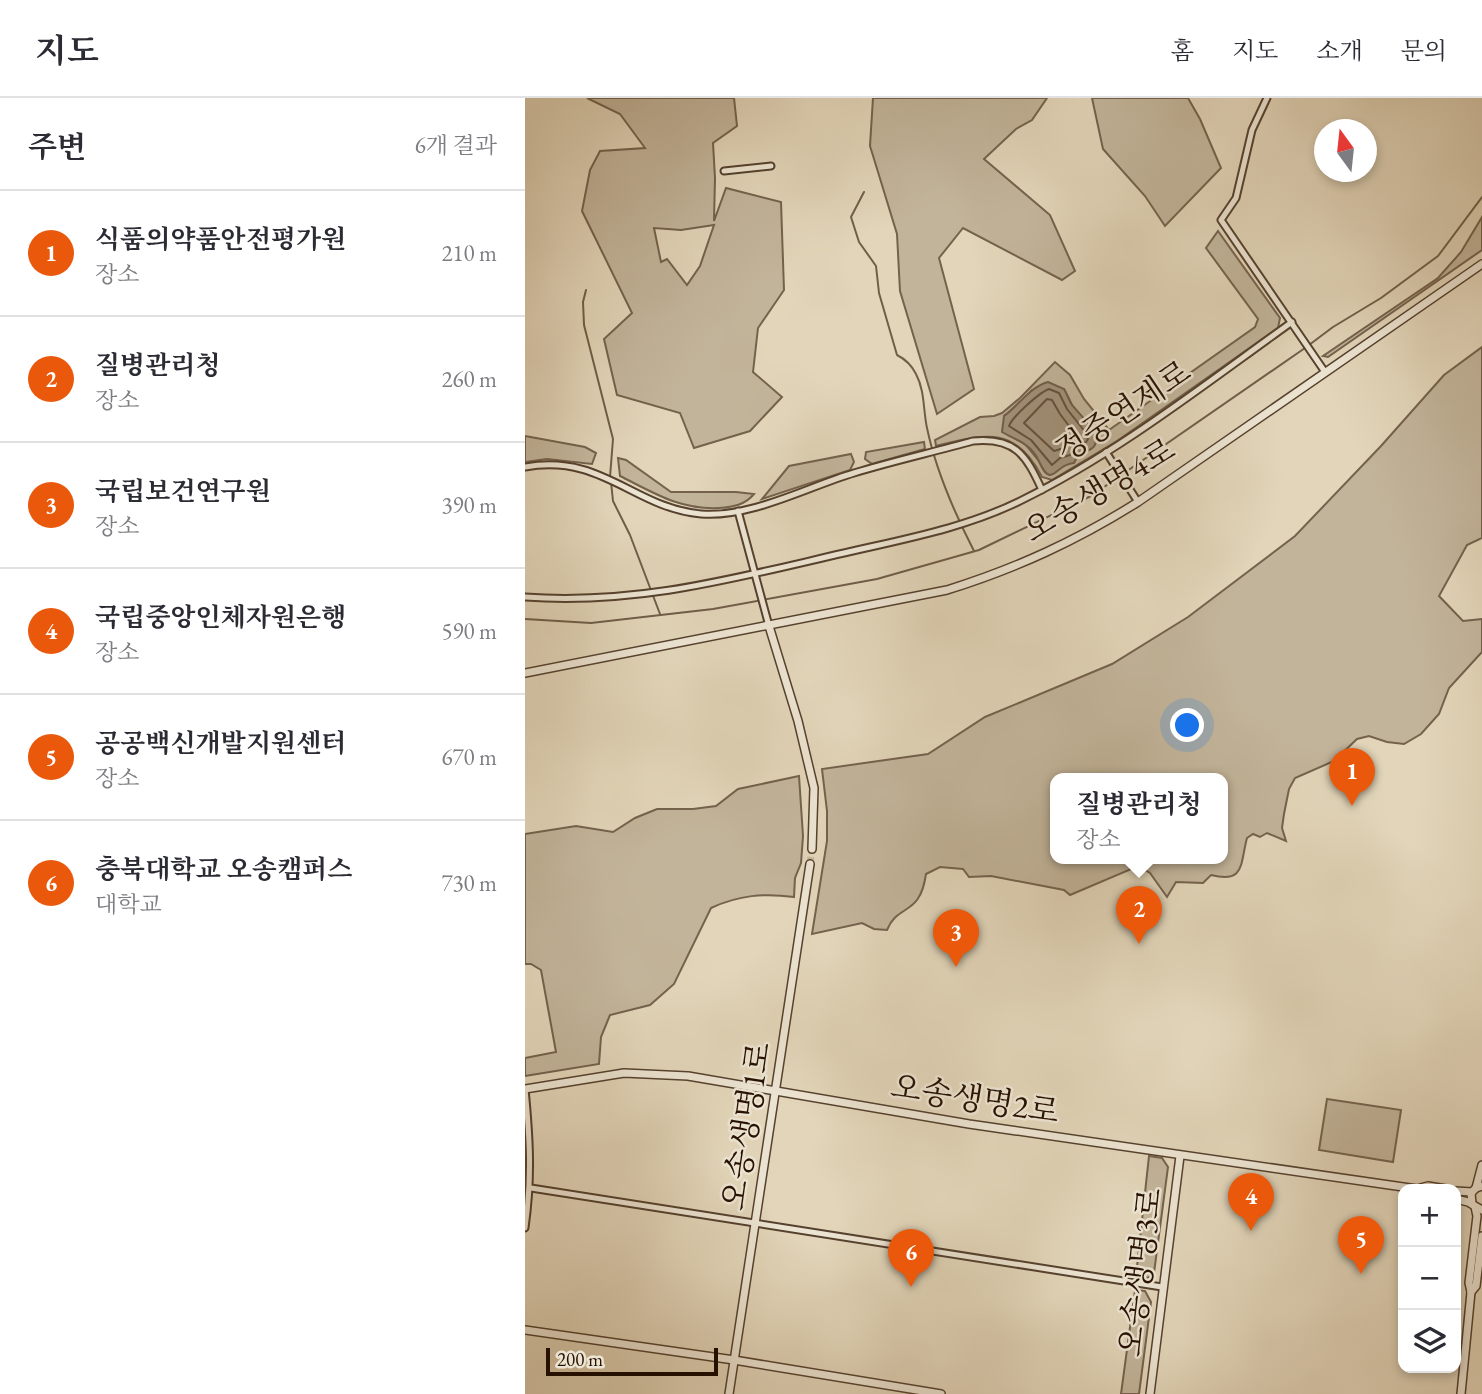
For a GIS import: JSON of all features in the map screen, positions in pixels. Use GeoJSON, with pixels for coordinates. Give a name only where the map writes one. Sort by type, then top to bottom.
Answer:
{"type":"FeatureCollection","features":[{"type":"Feature","properties":{"kind":"street"},"geometry":{"type":"LineString","coordinates":[[1266,98],[1252,130],[1235,198],[1221,220],[1325,372]]}},
{"type":"Feature","properties":{"kind":"street"},"geometry":{"type":"LineString","coordinates":[[724,171],[771,166]]}},
{"type":"Feature","properties":{"kind":"street","name":"오송생명4로"},"geometry":{"type":"LineString","coordinates":[[525,673],[947,590],[1038,558],[1082,536],[1482,264]]}},
{"type":"Feature","properties":{"kind":"street","name":"정중연제로"},"geometry":{"type":"LineString","coordinates":[[756,577],[955,526],[1042,490],[1107,454],[1292,323]]}},
{"type":"Feature","properties":{"kind":"street"},"geometry":{"type":"LineString","coordinates":[[525,467],[542,464],[581,467],[679,510],[716,515],[796,494],[855,472],[982,440],[1003,442],[1024,456],[1042,490]]}},
{"type":"Feature","properties":{"kind":"street"},"geometry":{"type":"LineString","coordinates":[[1107,454],[1136,500]]}},
{"type":"Feature","properties":{"kind":"street"},"geometry":{"type":"LineString","coordinates":[[739,511],[814,788],[812,849]]}},
{"type":"Feature","properties":{"kind":"street"},"geometry":{"type":"LineString","coordinates":[[525,597],[568,600],[643,595],[756,577]]}},
{"type":"Feature","properties":{"kind":"street","name":"오송생명1로"},"geometry":{"type":"LineString","coordinates":[[729,1394],[810,864]]}},
{"type":"Feature","properties":{"kind":"street","name":"오송생명2로"},"geometry":{"type":"LineString","coordinates":[[525,1089],[596,1077],[644,1073],[688,1076],[957,1122],[1398,1186]]}},
{"type":"Feature","properties":{"kind":"street"},"geometry":{"type":"LineString","coordinates":[[525,1089],[531,1188],[525,1228]]}},
{"type":"Feature","properties":{"kind":"street","name":"오송생명3로"},"geometry":{"type":"LineString","coordinates":[[1150,1394],[1180,1156]]}},
{"type":"Feature","properties":{"kind":"street"},"geometry":{"type":"LineString","coordinates":[[1461,1394],[1477,1216],[1476,1207],[1470,1197],[1477,1189],[1482,1165]]}},
{"type":"Feature","properties":{"kind":"street"},"geometry":{"type":"LineString","coordinates":[[531,1188],[1162,1287]]}},
{"type":"Feature","properties":{"kind":"street"},"geometry":{"type":"LineString","coordinates":[[1471,1292],[1476,1286],[1482,1236]]}},
{"type":"Feature","properties":{"kind":"street"},"geometry":{"type":"LineString","coordinates":[[525,1330],[734,1360],[941,1394]]}},
{"type":"Feature","properties":{"kind":"shaded area"},"geometry":{"type":"Polygon","coordinates":[[[587,98],[734,98],[737,126],[713,143],[714,221],[726,188],[781,202],[784,290],[758,328],[753,372],[782,397],[750,431],[694,448],[680,413],[617,395],[604,339],[632,313],[582,211],[590,170],[600,151],[645,148],[620,114],[587,98]],[[714,225],[681,230],[654,228],[661,262],[667,259],[687,285],[700,266],[714,225]]]}},
{"type":"Feature","properties":{"kind":"shaded area"},"geometry":{"type":"Polygon","coordinates":[[[873,98],[1047,98],[1032,120],[1016,129],[984,159],[1050,215],[1075,271],[1062,280],[963,228],[939,258],[974,389],[937,414],[900,291],[897,234],[870,146],[873,98]]]}},
{"type":"Feature","properties":{"kind":"shaded area"},"geometry":{"type":"Polygon","coordinates":[[[1092,98],[1188,98],[1200,119],[1221,168],[1165,226],[1145,196],[1103,149],[1092,98]]]}},
{"type":"Feature","properties":{"kind":"shaded area"},"geometry":{"type":"Polygon","coordinates":[[[1482,217],[1482,250],[1328,357],[1323,356],[1438,278],[1461,252],[1482,217]]]}},
{"type":"Feature","properties":{"kind":"shaded area"},"geometry":{"type":"Polygon","coordinates":[[[1218,231],[1280,318],[1278,328],[1117,441],[1052,480],[1042,477],[1032,460],[1010,441],[969,438],[936,446],[935,440],[980,417],[1002,413],[1055,362],[1070,375],[1084,399],[1109,430],[1255,327],[1258,319],[1206,248],[1218,231]],[[1064,389],[1032,390],[1019,405],[1004,416],[1007,434],[1026,445],[1043,466],[1074,462],[1079,453],[1091,449],[1092,429],[1072,405],[1064,389]]]}},
{"type":"Feature","properties":{"kind":"shaded area"},"geometry":{"type":"Polygon","coordinates":[[[1482,347],[1482,538],[1467,545],[1439,596],[1463,621],[1482,619],[1482,652],[1449,688],[1439,714],[1421,734],[1404,744],[1369,736],[1357,739],[1334,761],[1295,778],[1289,789],[1282,828],[1286,841],[1267,833],[1260,837],[1253,834],[1247,838],[1239,870],[1230,877],[1211,875],[1203,883],[1176,882],[1167,897],[1150,873],[1138,866],[1070,895],[1064,890],[991,876],[969,877],[963,869],[940,867],[926,874],[919,897],[897,916],[887,930],[874,929],[862,923],[812,934],[827,841],[822,769],[928,754],[985,717],[1112,664],[1188,617],[1295,536],[1444,375],[1482,347]]]}},
{"type":"Feature","properties":{"kind":"shaded area"},"geometry":{"type":"Polygon","coordinates":[[[525,436],[585,447],[596,453],[592,464],[547,459],[525,462],[525,436]]]}},
{"type":"Feature","properties":{"kind":"shaded area"},"geometry":{"type":"Polygon","coordinates":[[[924,442],[925,449],[872,464],[865,459],[866,452],[924,442]]]}},
{"type":"Feature","properties":{"kind":"shaded area"},"geometry":{"type":"Polygon","coordinates":[[[851,454],[854,462],[850,470],[762,499],[789,466],[851,454]]]}},
{"type":"Feature","properties":{"kind":"shaded area"},"geometry":{"type":"Polygon","coordinates":[[[618,458],[626,460],[671,492],[754,494],[743,503],[724,508],[705,508],[680,503],[620,476],[618,458]]]}},
{"type":"Feature","properties":{"kind":"shaded area"},"geometry":{"type":"Polygon","coordinates":[[[799,776],[803,836],[794,897],[752,896],[711,908],[674,984],[650,1005],[610,1015],[601,1037],[599,1064],[525,1076],[525,1058],[556,1052],[541,970],[531,964],[525,964],[525,834],[576,826],[613,832],[635,818],[657,809],[716,806],[738,789],[799,776]]]}},
{"type":"Feature","properties":{"kind":"shaded area"},"geometry":{"type":"Polygon","coordinates":[[[1327,1099],[1401,1110],[1393,1162],[1319,1150],[1327,1099]]]}},
{"type":"Feature","properties":{"kind":"shaded area"},"geometry":{"type":"Polygon","coordinates":[[[1149,1156],[1162,1158],[1168,1167],[1154,1273],[1148,1278],[1136,1276],[1149,1156]]]}},
{"type":"Feature","properties":{"kind":"shaded area"},"geometry":{"type":"Polygon","coordinates":[[[1135,1290],[1145,1291],[1151,1302],[1139,1394],[1121,1394],[1135,1290]]]}},
{"type":"Feature","properties":{"kind":"water"},"geometry":{"type":"Polygon","coordinates":[[[1048,382],[1064,389],[1096,439],[1095,445],[1079,453],[1074,463],[1065,465],[1050,475],[1045,472],[1028,446],[1002,432],[1004,416],[1030,392],[1048,382]]]}},
{"type":"Feature","properties":{"kind":"waterway"},"geometry":{"type":"LineString","coordinates":[[864,192],[851,217],[859,242],[876,266],[879,293],[897,355],[910,366],[919,380],[935,460],[974,551]]}},
{"type":"Feature","properties":{"kind":"waterway"},"geometry":{"type":"LineString","coordinates":[[1309,345],[1381,298],[1438,256],[1482,197]]}},
{"type":"Feature","properties":{"kind":"waterway"},"geometry":{"type":"LineString","coordinates":[[586,290],[583,302],[584,325],[613,439],[610,477]]}},
{"type":"Feature","properties":{"kind":"waterway"},"geometry":{"type":"LineString","coordinates":[[525,619],[591,623],[713,609],[877,579],[979,550],[1091,496],[1305,348]]}},
{"type":"Feature","properties":{"kind":"waterway"},"geometry":{"type":"LineString","coordinates":[[611,482],[613,501],[630,535],[660,614]]}},
{"type":"Feature","properties":{"kind":"tunnel"},"geometry":{"type":"LineString","coordinates":[[810,864],[812,849]]}},
{"type":"Feature","properties":{"kind":"place","name":"식품의약품안전평가원"},"geometry":{"type":"Point","coordinates":[1352,806]}},
{"type":"Feature","properties":{"kind":"place","name":"질병관리청"},"geometry":{"type":"Point","coordinates":[1139,944]}},
{"type":"Feature","properties":{"kind":"place","name":"국립보건연구원"},"geometry":{"type":"Point","coordinates":[956,967]}},
{"type":"Feature","properties":{"kind":"place","name":"국립중앙인체자원은행"},"geometry":{"type":"Point","coordinates":[1251,1231]}},
{"type":"Feature","properties":{"kind":"place","name":"공공백신개발지원센터"},"geometry":{"type":"Point","coordinates":[1361,1274]}},
{"type":"Feature","properties":{"kind":"place","name":"충북대학교 오송캠퍼스"},"geometry":{"type":"Point","coordinates":[911,1287]}}]}
